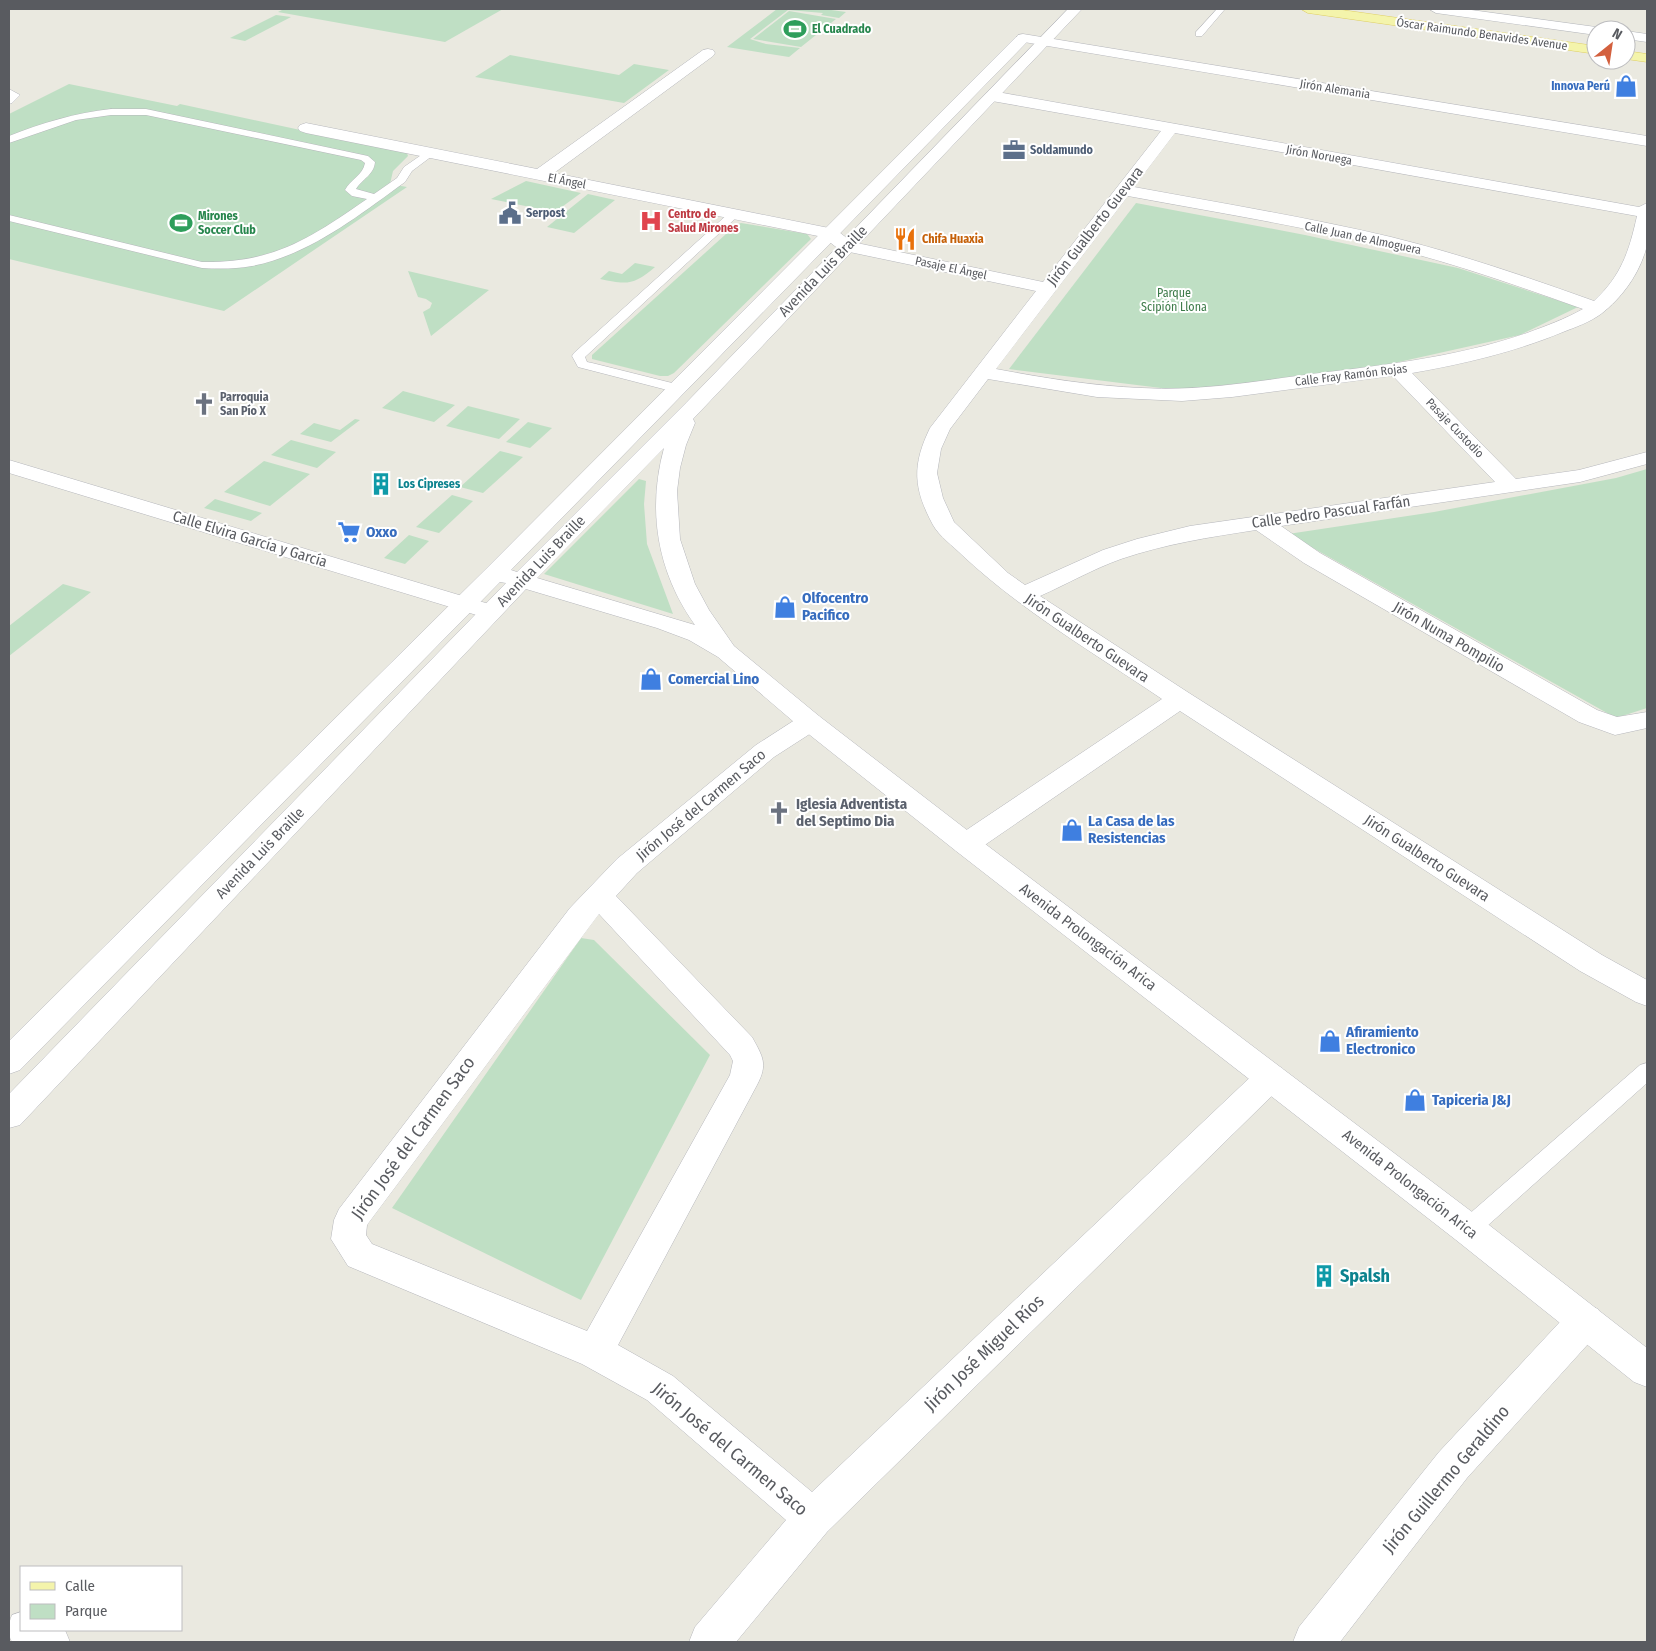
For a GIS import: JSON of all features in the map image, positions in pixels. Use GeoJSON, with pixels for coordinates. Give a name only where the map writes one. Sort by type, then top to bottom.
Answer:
{"type":"FeatureCollection","features":[{"type":"Feature","properties":{"kind":"main road","name":"Óscar Raimundo Benavides Avenue"},"geometry":{"type":"LineString","coordinates":[[1308,9],[1586,49]]}},
{"type":"Feature","properties":{"kind":"main road","name":"Óscar Raimundo Benavides Avenue"},"geometry":{"type":"LineString","coordinates":[[1379,9],[1586,38]]}},
{"type":"Feature","properties":{"kind":"street","name":"Avenida Luis Braille"},"geometry":{"type":"LineString","coordinates":[[9,1115],[521,580],[693,407],[1075,9]]}},
{"type":"Feature","properties":{"kind":"street","name":"Óscar Raimundo Benavides Avenue"},"geometry":{"type":"LineString","coordinates":[[1436,9],[1586,30]]}},
{"type":"Feature","properties":{"kind":"street","name":"Avenida Luis Braille"},"geometry":{"type":"LineString","coordinates":[[9,1061],[495,573],[675,388],[1034,26]]}},
{"type":"Feature","properties":{"kind":"street","name":"Jirón Alemania"},"geometry":{"type":"LineString","coordinates":[[1022,38],[1647,141]]}},
{"type":"Feature","properties":{"kind":"street"},"geometry":{"type":"LineString","coordinates":[[540,175],[708,53]]}},
{"type":"Feature","properties":{"kind":"street","name":"Jirón Noruega"},"geometry":{"type":"LineString","coordinates":[[992,96],[1647,211]]}},
{"type":"Feature","properties":{"kind":"street","name":"El Ángel"},"geometry":{"type":"LineString","coordinates":[[306,128],[829,233]]}},
{"type":"Feature","properties":{"kind":"street","name":"Jirón Gualberto Guevara"},"geometry":{"type":"LineString","coordinates":[[1171,128],[940,428],[930,449],[926,473],[932,498],[944,525],[970,551],[1023,595],[1180,699],[1590,963],[1647,994]]}},
{"type":"Feature","properties":{"kind":"street","name":"Calle Juan de Almoguera"},"geometry":{"type":"LineString","coordinates":[[1124,190],[1322,228],[1427,252],[1534,285],[1597,308]]}},
{"type":"Feature","properties":{"kind":"street","name":"Calle Fray Ramón Rojas"},"geometry":{"type":"LineString","coordinates":[[983,372],[1071,388],[1166,396],[1203,394],[1398,370],[1482,354],[1525,341],[1563,326],[1597,308],[1614,292],[1630,271],[1638,251],[1647,211]]}},
{"type":"Feature","properties":{"kind":"street","name":"Pasaje El Ángel"},"geometry":{"type":"LineString","coordinates":[[829,233],[846,246],[1047,288]]}},
{"type":"Feature","properties":{"kind":"street","name":"Pasaje Custodio"},"geometry":{"type":"LineString","coordinates":[[1398,370],[1512,487]]}},
{"type":"Feature","properties":{"kind":"street"},"geometry":{"type":"LineString","coordinates":[[693,407],[673,451],[666,479],[665,518],[677,568],[694,606],[727,652]]}},
{"type":"Feature","properties":{"kind":"street","name":"Calle Pedro Pascual Farfán"},"geometry":{"type":"LineString","coordinates":[[1023,595],[1111,555],[1190,533],[1580,476],[1647,458]]}},
{"type":"Feature","properties":{"kind":"street","name":"Calle Elvira García y García"},"geometry":{"type":"LineString","coordinates":[[9,466],[491,612]]}},
{"type":"Feature","properties":{"kind":"street","name":"Jirón Numa Pompilio"},"geometry":{"type":"LineString","coordinates":[[1259,522],[1312,558],[1588,716],[1615,726],[1647,720]]}},
{"type":"Feature","properties":{"kind":"street","name":"Avenida Prolongación Arica"},"geometry":{"type":"LineString","coordinates":[[495,573],[666,623],[698,635],[727,652],[810,722],[966,844],[1468,1229],[1647,1370]]}},
{"type":"Feature","properties":{"kind":"street"},"geometry":{"type":"LineString","coordinates":[[966,844],[1180,699]]}},
{"type":"Feature","properties":{"kind":"street","name":"Jirón José del Carmen Saco"},"geometry":{"type":"LineString","coordinates":[[810,722],[765,751],[627,866],[598,896],[574,924],[351,1220],[348,1239],[360,1255],[595,1352],[660,1388],[813,1518]]}},
{"type":"Feature","properties":{"kind":"street"},"geometry":{"type":"LineString","coordinates":[[595,1352],[746,1076],[749,1060],[741,1046],[598,896]]}},
{"type":"Feature","properties":{"kind":"street","name":"Jirón José Miguel Ríos"},"geometry":{"type":"LineString","coordinates":[[710,1642],[813,1518],[1271,1077]]}},
{"type":"Feature","properties":{"kind":"street","name":"Jirón Guillermo Geraldino"},"geometry":{"type":"LineString","coordinates":[[1314,1642],[1453,1465],[1585,1321]]}},
{"type":"Feature","properties":{"kind":"street"},"geometry":{"type":"LineString","coordinates":[[9,1619],[20,1625]]}},
{"type":"Feature","properties":{"kind":"street"},"geometry":{"type":"LineString","coordinates":[[29,1631],[49,1642]]}},
{"type":"Feature","properties":{"kind":"lane"},"geometry":{"type":"LineString","coordinates":[[1199,34],[1221,9]]}},
{"type":"Feature","properties":{"kind":"lane"},"geometry":{"type":"LineString","coordinates":[[9,92],[15,95],[9,101]]}},
{"type":"Feature","properties":{"kind":"lane"},"geometry":{"type":"LineString","coordinates":[[9,140],[50,124],[93,114],[128,110],[146,112],[364,158],[370,162],[368,172],[352,185],[350,190],[356,194],[376,198]]}},
{"type":"Feature","properties":{"kind":"lane"},"geometry":{"type":"LineString","coordinates":[[9,218],[202,265],[243,265],[284,254],[319,237],[401,180],[408,169],[431,153]]}},
{"type":"Feature","properties":{"kind":"lane"},"geometry":{"type":"LineString","coordinates":[[675,388],[588,366],[582,364],[578,356],[734,214]]}},
{"type":"Feature","properties":{"kind":"lane"},"geometry":{"type":"LineString","coordinates":[[1468,1229],[1647,1071]]}},
{"type":"Feature","properties":{"kind":"green space"},"geometry":{"type":"Polygon","coordinates":[[[284,9],[503,9],[445,42],[278,12],[284,9]]]}},
{"type":"Feature","properties":{"kind":"green space"},"geometry":{"type":"Polygon","coordinates":[[[777,9],[824,9],[846,12],[839,18],[821,15],[823,13],[788,10],[750,39],[766,44],[800,48],[789,57],[727,47],[777,9]]]}},
{"type":"Feature","properties":{"kind":"green space","name":"El Cuadrado"},"geometry":{"type":"Polygon","coordinates":[[[789,11],[836,19],[801,47],[753,39],[789,11]]]}},
{"type":"Feature","properties":{"kind":"green space"},"geometry":{"type":"Polygon","coordinates":[[[276,15],[291,17],[245,41],[230,38],[276,15]]]}},
{"type":"Feature","properties":{"kind":"green space"},"geometry":{"type":"Polygon","coordinates":[[[510,55],[619,75],[634,64],[669,70],[624,103],[475,77],[510,55]]]}},
{"type":"Feature","properties":{"kind":"green space","name":"Mirones Soccer Club"},"geometry":{"type":"Polygon","coordinates":[[[69,84],[177,106],[180,104],[407,153],[408,156],[393,171],[390,184],[407,187],[224,311],[9,259],[9,114],[69,84]]]}},
{"type":"Feature","properties":{"kind":"green space"},"geometry":{"type":"Polygon","coordinates":[[[526,181],[581,193],[555,212],[491,199],[526,181]]]}},
{"type":"Feature","properties":{"kind":"green space"},"geometry":{"type":"Polygon","coordinates":[[[588,194],[615,200],[574,233],[547,227],[588,194]]]}},
{"type":"Feature","properties":{"kind":"green space","name":"Parque Scipión Llona"},"geometry":{"type":"Polygon","coordinates":[[[1136,203],[1305,235],[1458,268],[1578,307],[1520,335],[1354,372],[1177,390],[1009,369],[1136,203]]]}},
{"type":"Feature","properties":{"kind":"green space"},"geometry":{"type":"Polygon","coordinates":[[[741,223],[807,234],[811,239],[674,373],[668,376],[660,376],[592,359],[592,355],[736,225],[741,223]]]}},
{"type":"Feature","properties":{"kind":"green space"},"geometry":{"type":"Polygon","coordinates":[[[635,263],[655,267],[630,282],[624,283],[600,279],[609,271],[622,274],[635,263]]]}},
{"type":"Feature","properties":{"kind":"green space"},"geometry":{"type":"Polygon","coordinates":[[[408,271],[489,290],[431,336],[423,312],[430,308],[432,303],[418,297],[408,271]]]}},
{"type":"Feature","properties":{"kind":"green space"},"geometry":{"type":"Polygon","coordinates":[[[403,391],[455,405],[434,422],[382,408],[403,391]]]}},
{"type":"Feature","properties":{"kind":"green space"},"geometry":{"type":"Polygon","coordinates":[[[468,406],[520,419],[499,439],[446,426],[468,406]]]}},
{"type":"Feature","properties":{"kind":"green space"},"geometry":{"type":"Polygon","coordinates":[[[355,419],[360,420],[331,442],[300,434],[314,423],[340,430],[355,419]]]}},
{"type":"Feature","properties":{"kind":"green space"},"geometry":{"type":"Polygon","coordinates":[[[528,422],[552,428],[530,448],[506,442],[528,422]]]}},
{"type":"Feature","properties":{"kind":"green space"},"geometry":{"type":"Polygon","coordinates":[[[291,440],[336,452],[317,468],[271,455],[291,440]]]}},
{"type":"Feature","properties":{"kind":"green space"},"geometry":{"type":"Polygon","coordinates":[[[500,451],[523,457],[483,493],[460,487],[500,451]]]}},
{"type":"Feature","properties":{"kind":"green space"},"geometry":{"type":"Polygon","coordinates":[[[264,461],[310,474],[270,506],[224,492],[264,461]]]}},
{"type":"Feature","properties":{"kind":"green space"},"geometry":{"type":"Polygon","coordinates":[[[1647,469],[1647,708],[1616,718],[1288,534],[1434,512],[1616,478],[1647,469]]]}},
{"type":"Feature","properties":{"kind":"green space"},"geometry":{"type":"Polygon","coordinates":[[[639,479],[646,481],[644,504],[647,544],[673,614],[544,574],[639,479]]]}},
{"type":"Feature","properties":{"kind":"green space"},"geometry":{"type":"Polygon","coordinates":[[[452,495],[473,501],[439,533],[416,527],[452,495]]]}},
{"type":"Feature","properties":{"kind":"green space"},"geometry":{"type":"Polygon","coordinates":[[[215,499],[262,513],[251,521],[204,508],[215,499]]]}},
{"type":"Feature","properties":{"kind":"green space"},"geometry":{"type":"Polygon","coordinates":[[[409,535],[429,541],[405,564],[384,558],[409,535]]]}},
{"type":"Feature","properties":{"kind":"green space"},"geometry":{"type":"Polygon","coordinates":[[[63,584],[91,592],[9,656],[9,626],[63,584]]]}},
{"type":"Feature","properties":{"kind":"green space"},"geometry":{"type":"Polygon","coordinates":[[[581,938],[594,940],[710,1055],[581,1300],[392,1208],[581,938]]]}},
{"type":"Feature","properties":{"kind":"place","name":"El Cuadrado"},"geometry":{"type":"Point","coordinates":[795,29]}},
{"type":"Feature","properties":{"kind":"place","name":"Innova Perú"},"geometry":{"type":"Point","coordinates":[1626,86]}},
{"type":"Feature","properties":{"kind":"place","name":"Soldamundo"},"geometry":{"type":"Point","coordinates":[1014,150]}},
{"type":"Feature","properties":{"kind":"place","name":"Serpost"},"geometry":{"type":"Point","coordinates":[510,213]}},
{"type":"Feature","properties":{"kind":"place","name":"Centro de Salud Mirones"},"geometry":{"type":"Point","coordinates":[651,221]}},
{"type":"Feature","properties":{"kind":"place","name":"Mirones Soccer Club"},"geometry":{"type":"Point","coordinates":[181,223]}},
{"type":"Feature","properties":{"kind":"place","name":"Chifa Huaxia"},"geometry":{"type":"Point","coordinates":[905,239]}},
{"type":"Feature","properties":{"kind":"place","name":"Parroquia San Pío X"},"geometry":{"type":"Point","coordinates":[204,404]}},
{"type":"Feature","properties":{"kind":"place","name":"Los Cipreses"},"geometry":{"type":"Point","coordinates":[381,484]}},
{"type":"Feature","properties":{"kind":"place","name":"Oxxo"},"geometry":{"type":"Point","coordinates":[349,532]}},
{"type":"Feature","properties":{"kind":"place","name":"Olfocentro Pacifico"},"geometry":{"type":"Point","coordinates":[785,607]}},
{"type":"Feature","properties":{"kind":"place","name":"Comercial Lino"},"geometry":{"type":"Point","coordinates":[651,679]}},
{"type":"Feature","properties":{"kind":"place","name":"Iglesia Adventista del Septimo Dia"},"geometry":{"type":"Point","coordinates":[779,813]}},
{"type":"Feature","properties":{"kind":"place","name":"La Casa de las Resistencias"},"geometry":{"type":"Point","coordinates":[1072,830]}},
{"type":"Feature","properties":{"kind":"place","name":"Afiramiento Electronico"},"geometry":{"type":"Point","coordinates":[1330,1041]}},
{"type":"Feature","properties":{"kind":"place","name":"Tapiceria J&J"},"geometry":{"type":"Point","coordinates":[1415,1100]}},
{"type":"Feature","properties":{"kind":"place","name":"Spalsh"},"geometry":{"type":"Point","coordinates":[1324,1276]}}]}
